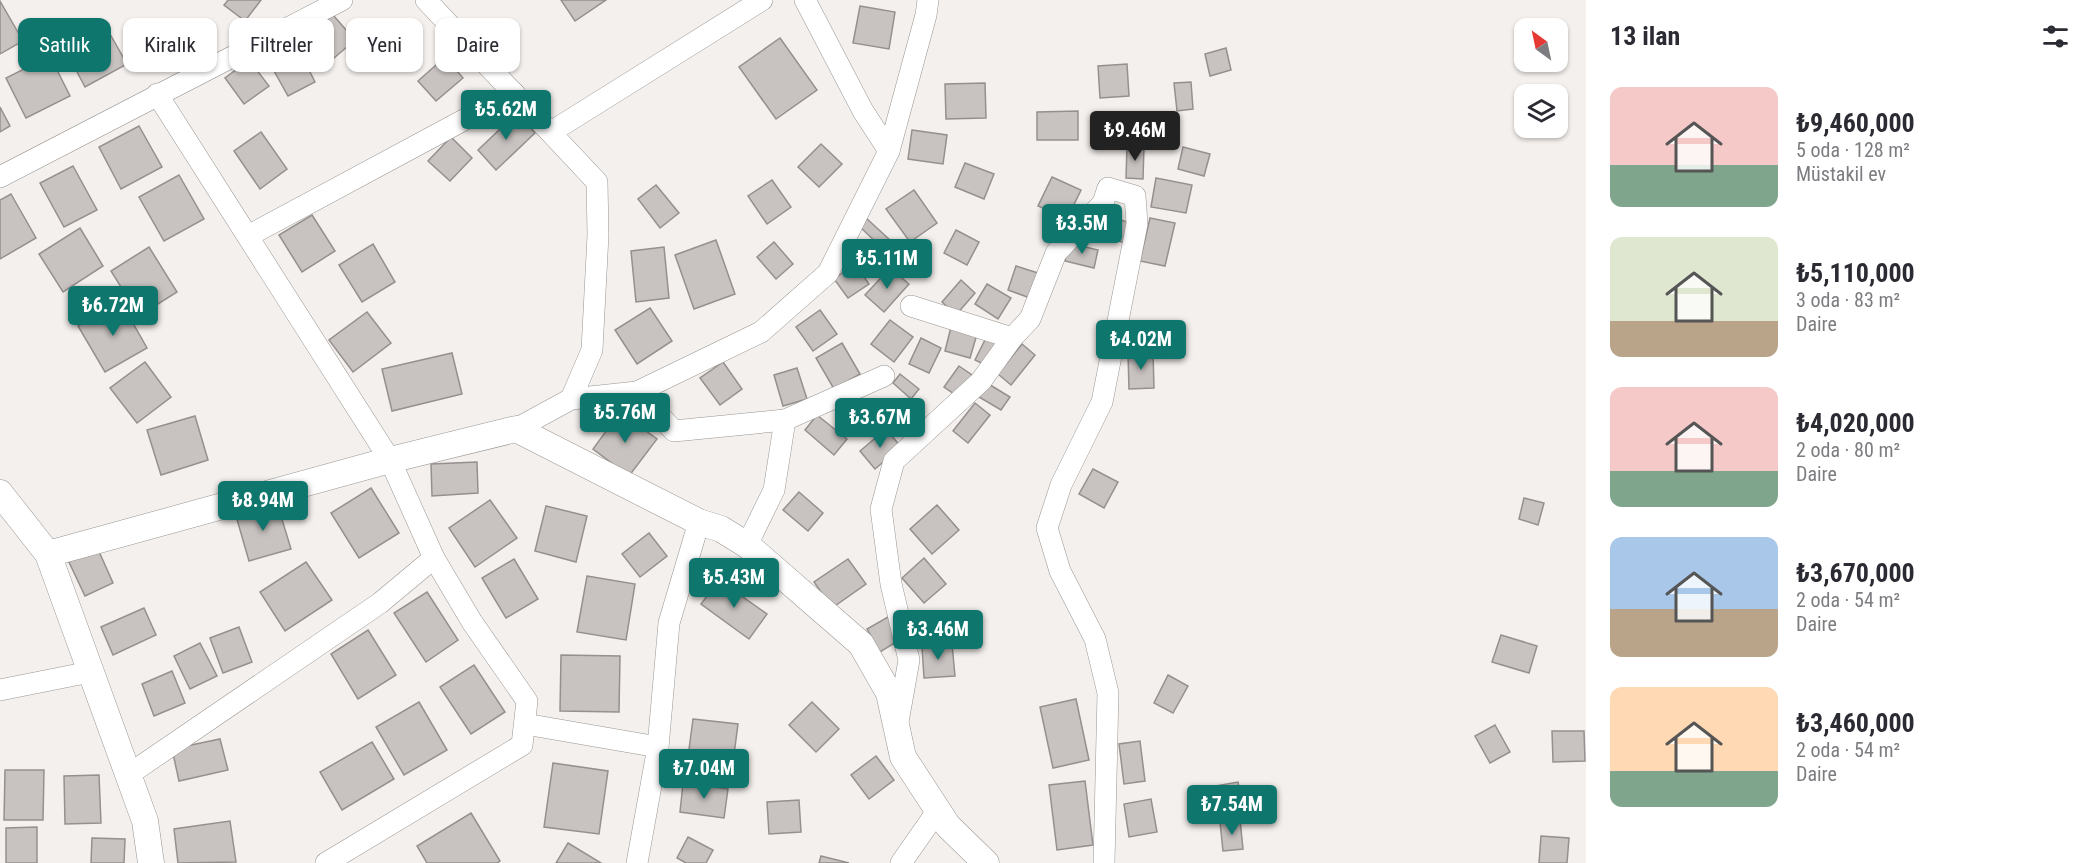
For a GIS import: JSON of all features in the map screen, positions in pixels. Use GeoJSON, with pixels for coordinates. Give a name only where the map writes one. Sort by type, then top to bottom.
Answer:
{"type":"FeatureCollection","features":[{"type":"Feature","properties":{"kind":"street"},"geometry":{"type":"LineString","coordinates":[[0,177],[342,0]]}},
{"type":"Feature","properties":{"kind":"street"},"geometry":{"type":"LineString","coordinates":[[426,0],[597,182],[598,235],[592,350],[571,399]]}},
{"type":"Feature","properties":{"kind":"street"},"geometry":{"type":"LineString","coordinates":[[551,132],[762,0]]}},
{"type":"Feature","properties":{"kind":"street"},"geometry":{"type":"LineString","coordinates":[[805,0],[863,111],[889,152]]}},
{"type":"Feature","properties":{"kind":"street"},"geometry":{"type":"LineString","coordinates":[[48,554],[390,460],[516,429],[571,399],[637,392],[761,332],[828,273],[889,152],[928,0]]}},
{"type":"Feature","properties":{"kind":"street"},"geometry":{"type":"LineString","coordinates":[[248,236],[514,93]]}},
{"type":"Feature","properties":{"kind":"street"},"geometry":{"type":"LineString","coordinates":[[158,94],[390,460],[434,558],[472,622],[527,701],[522,745],[326,863]]}},
{"type":"Feature","properties":{"kind":"street"},"geometry":{"type":"LineString","coordinates":[[897,729],[909,660],[891,584],[881,509],[894,461],[981,381],[1012,338],[1030,319],[1056,252],[1102,203],[1108,188],[1135,196],[1137,224],[1102,402],[1061,485],[1047,528],[1060,571],[1095,639],[1108,693],[1104,863]]}},
{"type":"Feature","properties":{"kind":"street"},"geometry":{"type":"LineString","coordinates":[[911,306],[1012,338]]}},
{"type":"Feature","properties":{"kind":"street"},"geometry":{"type":"LineString","coordinates":[[637,392],[674,430],[785,420],[884,376]]}},
{"type":"Feature","properties":{"kind":"street"},"geometry":{"type":"LineString","coordinates":[[747,545],[774,490],[785,420]]}},
{"type":"Feature","properties":{"kind":"street"},"geometry":{"type":"LineString","coordinates":[[516,429],[699,522],[721,529],[747,545],[861,644],[889,693],[903,757],[948,826],[986,863]]}},
{"type":"Feature","properties":{"kind":"street"},"geometry":{"type":"LineString","coordinates":[[0,494],[48,554],[145,821],[151,863]]}},
{"type":"Feature","properties":{"kind":"street"},"geometry":{"type":"LineString","coordinates":[[638,863],[658,747],[669,623],[699,522]]}},
{"type":"Feature","properties":{"kind":"street"},"geometry":{"type":"LineString","coordinates":[[128,775],[380,603],[434,558]]}},
{"type":"Feature","properties":{"kind":"street"},"geometry":{"type":"LineString","coordinates":[[0,690],[90,672]]}},
{"type":"Feature","properties":{"kind":"street"},"geometry":{"type":"LineString","coordinates":[[525,724],[658,747]]}},
{"type":"Feature","properties":{"kind":"street"},"geometry":{"type":"LineString","coordinates":[[901,863],[938,810]]}},
{"type":"Feature","properties":{"kind":"building"},"geometry":{"type":"Polygon","coordinates":[[[228,0],[261,0],[247,18],[241,18],[224,5],[228,0]]]}},
{"type":"Feature","properties":{"kind":"building"},"geometry":{"type":"Polygon","coordinates":[[[561,0],[606,0],[575,21],[561,0]]]}},
{"type":"Feature","properties":{"kind":"building"},"geometry":{"type":"Polygon","coordinates":[[[0,1],[18,32],[18,44],[0,54],[0,1]]]}},
{"type":"Feature","properties":{"kind":"building"},"geometry":{"type":"Polygon","coordinates":[[[860,6],[895,12],[889,49],[853,43],[860,6]]]}},
{"type":"Feature","properties":{"kind":"building"},"geometry":{"type":"Polygon","coordinates":[[[333,15],[346,30],[346,48],[334,58],[334,18],[330,18],[333,15]]]}},
{"type":"Feature","properties":{"kind":"building"},"geometry":{"type":"Polygon","coordinates":[[[111,36],[123,57],[123,66],[85,87],[77,72],[111,72],[111,36]]]}},
{"type":"Feature","properties":{"kind":"building"},"geometry":{"type":"Polygon","coordinates":[[[780,38],[817,90],[776,119],[739,67],[780,38]]]}},
{"type":"Feature","properties":{"kind":"building"},"geometry":{"type":"Polygon","coordinates":[[[1226,48],[1231,70],[1210,76],[1205,54],[1226,48]]]}},
{"type":"Feature","properties":{"kind":"building"},"geometry":{"type":"Polygon","coordinates":[[[1127,64],[1129,96],[1100,98],[1098,66],[1127,64]]]}},
{"type":"Feature","properties":{"kind":"building"},"geometry":{"type":"Polygon","coordinates":[[[435,66],[435,72],[458,72],[463,78],[436,101],[418,81],[435,66]]]}},
{"type":"Feature","properties":{"kind":"building"},"geometry":{"type":"Polygon","coordinates":[[[18,72],[58,72],[70,96],[26,118],[6,78],[18,72]]]}},
{"type":"Feature","properties":{"kind":"building"},"geometry":{"type":"Polygon","coordinates":[[[233,72],[258,72],[269,86],[244,104],[225,78],[233,72]]]}},
{"type":"Feature","properties":{"kind":"building"},"geometry":{"type":"Polygon","coordinates":[[[275,72],[310,72],[315,82],[288,96],[275,72]]]}},
{"type":"Feature","properties":{"kind":"building"},"geometry":{"type":"Polygon","coordinates":[[[1191,82],[1193,109],[1177,111],[1174,83],[1191,82]]]}},
{"type":"Feature","properties":{"kind":"building"},"geometry":{"type":"Polygon","coordinates":[[[985,83],[986,118],[946,119],[945,84],[985,83]]]}},
{"type":"Feature","properties":{"kind":"building"},"geometry":{"type":"Polygon","coordinates":[[[0,107],[10,126],[0,132],[0,107]]]}},
{"type":"Feature","properties":{"kind":"building"},"geometry":{"type":"Polygon","coordinates":[[[1078,111],[1078,140],[1037,140],[1037,112],[1078,111]]]}},
{"type":"Feature","properties":{"kind":"building"},"geometry":{"type":"Polygon","coordinates":[[[517,113],[535,133],[496,170],[478,150],[517,113]]]}},
{"type":"Feature","properties":{"kind":"building"},"geometry":{"type":"Polygon","coordinates":[[[139,126],[162,167],[121,189],[99,147],[139,126]]]}},
{"type":"Feature","properties":{"kind":"building"},"geometry":{"type":"Polygon","coordinates":[[[1137,126],[1167,135],[1163,147],[1134,137],[1137,126]]]}},
{"type":"Feature","properties":{"kind":"building"},"geometry":{"type":"Polygon","coordinates":[[[912,130],[947,135],[943,164],[908,159],[912,130]]]}},
{"type":"Feature","properties":{"kind":"building"},"geometry":{"type":"Polygon","coordinates":[[[261,132],[287,169],[260,189],[234,151],[261,132]]]}},
{"type":"Feature","properties":{"kind":"building"},"geometry":{"type":"Polygon","coordinates":[[[451,137],[472,158],[450,181],[428,161],[451,137]]]}},
{"type":"Feature","properties":{"kind":"building"},"geometry":{"type":"Polygon","coordinates":[[[821,144],[842,164],[819,187],[798,167],[821,144]]]}},
{"type":"Feature","properties":{"kind":"building"},"geometry":{"type":"Polygon","coordinates":[[[1127,146],[1144,146],[1143,179],[1126,178],[1127,146]]]}},
{"type":"Feature","properties":{"kind":"building"},"geometry":{"type":"Polygon","coordinates":[[[1183,147],[1210,154],[1204,176],[1178,169],[1183,147]]]}},
{"type":"Feature","properties":{"kind":"building"},"geometry":{"type":"Polygon","coordinates":[[[965,163],[994,174],[984,199],[955,187],[965,163]]]}},
{"type":"Feature","properties":{"kind":"building"},"geometry":{"type":"Polygon","coordinates":[[[73,166],[97,210],[64,227],[40,183],[73,166]]]}},
{"type":"Feature","properties":{"kind":"building"},"geometry":{"type":"Polygon","coordinates":[[[179,175],[204,219],[164,241],[139,197],[179,175]]]}},
{"type":"Feature","properties":{"kind":"building"},"geometry":{"type":"Polygon","coordinates":[[[1052,177],[1081,190],[1067,219],[1038,206],[1052,177]]]}},
{"type":"Feature","properties":{"kind":"building"},"geometry":{"type":"Polygon","coordinates":[[[1156,178],[1192,185],[1186,213],[1151,207],[1156,178]]]}},
{"type":"Feature","properties":{"kind":"building"},"geometry":{"type":"Polygon","coordinates":[[[772,180],[791,207],[767,224],[748,196],[772,180]]]}},
{"type":"Feature","properties":{"kind":"building"},"geometry":{"type":"Polygon","coordinates":[[[656,185],[679,213],[660,228],[638,199],[656,185]]]}},
{"type":"Feature","properties":{"kind":"building"},"geometry":{"type":"Polygon","coordinates":[[[914,190],[937,223],[910,242],[886,209],[914,190]]]}},
{"type":"Feature","properties":{"kind":"building"},"geometry":{"type":"Polygon","coordinates":[[[11,194],[36,238],[0,259],[0,200],[11,194]]]}},
{"type":"Feature","properties":{"kind":"building"},"geometry":{"type":"Polygon","coordinates":[[[312,215],[335,251],[302,272],[279,235],[312,215]]]}},
{"type":"Feature","properties":{"kind":"building"},"geometry":{"type":"Polygon","coordinates":[[[1108,215],[1132,224],[1125,243],[1101,235],[1108,215]]]}},
{"type":"Feature","properties":{"kind":"building"},"geometry":{"type":"Polygon","coordinates":[[[866,218],[890,240],[882,248],[859,226],[866,218]]]}},
{"type":"Feature","properties":{"kind":"building"},"geometry":{"type":"Polygon","coordinates":[[[1150,218],[1175,223],[1165,266],[1140,261],[1150,218]]]}},
{"type":"Feature","properties":{"kind":"building"},"geometry":{"type":"Polygon","coordinates":[[[80,228],[103,266],[63,292],[39,254],[80,228]]]}},
{"type":"Feature","properties":{"kind":"building"},"geometry":{"type":"Polygon","coordinates":[[[956,230],[979,242],[967,265],[944,253],[956,230]]]}},
{"type":"Feature","properties":{"kind":"building"},"geometry":{"type":"Polygon","coordinates":[[[716,240],[735,294],[694,309],[675,255],[716,240]]]}},
{"type":"Feature","properties":{"kind":"building"},"geometry":{"type":"Polygon","coordinates":[[[774,242],[793,264],[776,279],[757,257],[774,242]]]}},
{"type":"Feature","properties":{"kind":"building"},"geometry":{"type":"Polygon","coordinates":[[[1069,243],[1098,250],[1094,268],[1065,261],[1069,243]]]}},
{"type":"Feature","properties":{"kind":"building"},"geometry":{"type":"Polygon","coordinates":[[[373,244],[395,282],[362,302],[339,265],[373,244]]]}},
{"type":"Feature","properties":{"kind":"building"},"geometry":{"type":"Polygon","coordinates":[[[149,247],[177,292],[139,316],[111,271],[149,247]]]}},
{"type":"Feature","properties":{"kind":"building"},"geometry":{"type":"Polygon","coordinates":[[[664,247],[669,298],[636,302],[631,251],[664,247]]]}},
{"type":"Feature","properties":{"kind":"building"},"geometry":{"type":"Polygon","coordinates":[[[855,264],[869,284],[848,298],[834,279],[855,264]]]}},
{"type":"Feature","properties":{"kind":"building"},"geometry":{"type":"Polygon","coordinates":[[[1016,266],[1038,273],[1030,298],[1008,290],[1016,266]]]}},
{"type":"Feature","properties":{"kind":"building"},"geometry":{"type":"Polygon","coordinates":[[[890,268],[909,284],[884,312],[865,295],[890,268]]]}},
{"type":"Feature","properties":{"kind":"building"},"geometry":{"type":"Polygon","coordinates":[[[961,280],[975,293],[956,315],[942,302],[961,280]]]}},
{"type":"Feature","properties":{"kind":"building"},"geometry":{"type":"Polygon","coordinates":[[[987,284],[1011,298],[998,319],[975,304],[987,284]]]}},
{"type":"Feature","properties":{"kind":"building"},"geometry":{"type":"Polygon","coordinates":[[[121,302],[147,348],[105,372],[78,326],[121,302]]]}},
{"type":"Feature","properties":{"kind":"building"},"geometry":{"type":"Polygon","coordinates":[[[650,308],[672,341],[637,364],[615,330],[650,308]]]}},
{"type":"Feature","properties":{"kind":"building"},"geometry":{"type":"Polygon","coordinates":[[[820,310],[837,334],[813,351],[796,327],[820,310]]]}},
{"type":"Feature","properties":{"kind":"building"},"geometry":{"type":"Polygon","coordinates":[[[367,312],[391,343],[353,372],[329,340],[367,312]]]}},
{"type":"Feature","properties":{"kind":"building"},"geometry":{"type":"Polygon","coordinates":[[[890,320],[913,337],[894,362],[871,344],[890,320]]]}},
{"type":"Feature","properties":{"kind":"building"},"geometry":{"type":"Polygon","coordinates":[[[951,327],[977,334],[970,358],[945,351],[951,327]]]}},
{"type":"Feature","properties":{"kind":"building"},"geometry":{"type":"Polygon","coordinates":[[[921,338],[941,348],[929,373],[909,364],[921,338]]]}},
{"type":"Feature","properties":{"kind":"building"},"geometry":{"type":"Polygon","coordinates":[[[986,338],[998,343],[987,366],[975,360],[986,338]]]}},
{"type":"Feature","properties":{"kind":"building"},"geometry":{"type":"Polygon","coordinates":[[[842,343],[860,374],[834,389],[816,358],[842,343]]]}},
{"type":"Feature","properties":{"kind":"building"},"geometry":{"type":"Polygon","coordinates":[[[1022,344],[1035,355],[1011,385],[998,374],[1022,344]]]}},
{"type":"Feature","properties":{"kind":"building"},"geometry":{"type":"Polygon","coordinates":[[[452,353],[462,394],[392,411],[382,369],[452,353]]]}},
{"type":"Feature","properties":{"kind":"building"},"geometry":{"type":"Polygon","coordinates":[[[1153,353],[1154,388],[1129,389],[1128,354],[1153,353]]]}},
{"type":"Feature","properties":{"kind":"building"},"geometry":{"type":"Polygon","coordinates":[[[145,362],[171,397],[137,423],[110,388],[145,362]]]}},
{"type":"Feature","properties":{"kind":"building"},"geometry":{"type":"Polygon","coordinates":[[[723,362],[742,389],[720,405],[700,378],[723,362]]]}},
{"type":"Feature","properties":{"kind":"building"},"geometry":{"type":"Polygon","coordinates":[[[959,366],[972,375],[957,396],[944,387],[959,366]]]}},
{"type":"Feature","properties":{"kind":"building"},"geometry":{"type":"Polygon","coordinates":[[[797,368],[807,399],[783,406],[774,375],[797,368]]]}},
{"type":"Feature","properties":{"kind":"building"},"geometry":{"type":"Polygon","coordinates":[[[900,374],[919,389],[911,399],[893,383],[900,374]]]}},
{"type":"Feature","properties":{"kind":"building"},"geometry":{"type":"Polygon","coordinates":[[[987,383],[1010,397],[1001,410],[979,397],[987,383]]]}},
{"type":"Feature","properties":{"kind":"building"},"geometry":{"type":"Polygon","coordinates":[[[975,403],[990,415],[968,443],[953,431],[975,403]]]}},
{"type":"Feature","properties":{"kind":"building"},"geometry":{"type":"Polygon","coordinates":[[[620,412],[657,439],[629,476],[593,449],[620,412]]]}},
{"type":"Feature","properties":{"kind":"building"},"geometry":{"type":"Polygon","coordinates":[[[817,415],[847,439],[834,455],[805,430],[817,415]]]}},
{"type":"Feature","properties":{"kind":"building"},"geometry":{"type":"Polygon","coordinates":[[[195,416],[208,460],[161,475],[147,430],[195,416]]]}},
{"type":"Feature","properties":{"kind":"building"},"geometry":{"type":"Polygon","coordinates":[[[886,429],[901,447],[875,469],[860,451],[886,429]]]}},
{"type":"Feature","properties":{"kind":"building"},"geometry":{"type":"Polygon","coordinates":[[[477,462],[478,493],[432,496],[431,464],[477,462]]]}},
{"type":"Feature","properties":{"kind":"building"},"geometry":{"type":"Polygon","coordinates":[[[1093,469],[1118,482],[1104,508],[1079,494],[1093,469]]]}},
{"type":"Feature","properties":{"kind":"building"},"geometry":{"type":"Polygon","coordinates":[[[371,488],[399,533],[359,558],[331,513],[371,488]]]}},
{"type":"Feature","properties":{"kind":"building"},"geometry":{"type":"Polygon","coordinates":[[[799,492],[823,513],[808,531],[783,510],[799,492]]]}},
{"type":"Feature","properties":{"kind":"building"},"geometry":{"type":"Polygon","coordinates":[[[1524,498],[1544,503],[1538,525],[1519,519],[1524,498]]]}},
{"type":"Feature","properties":{"kind":"building"},"geometry":{"type":"Polygon","coordinates":[[[490,500],[517,538],[475,567],[449,528],[490,500]]]}},
{"type":"Feature","properties":{"kind":"building"},"geometry":{"type":"Polygon","coordinates":[[[277,503],[291,549],[249,561],[236,516],[277,503]]]}},
{"type":"Feature","properties":{"kind":"building"},"geometry":{"type":"Polygon","coordinates":[[[937,505],[959,530],[932,554],[910,529],[937,505]]]}},
{"type":"Feature","properties":{"kind":"building"},"geometry":{"type":"Polygon","coordinates":[[[546,506],[587,516],[576,562],[535,551],[546,506]]]}},
{"type":"Feature","properties":{"kind":"building"},"geometry":{"type":"Polygon","coordinates":[[[649,533],[667,556],[640,577],[622,554],[649,533]]]}},
{"type":"Feature","properties":{"kind":"building"},"geometry":{"type":"Polygon","coordinates":[[[97,547],[113,583],[85,596],[68,560],[97,547]]]}},
{"type":"Feature","properties":{"kind":"building"},"geometry":{"type":"Polygon","coordinates":[[[924,558],[946,584],[924,603],[902,578],[924,558]]]}},
{"type":"Feature","properties":{"kind":"building"},"geometry":{"type":"Polygon","coordinates":[[[514,559],[538,599],[506,618],[482,578],[514,559]]]}},
{"type":"Feature","properties":{"kind":"building"},"geometry":{"type":"Polygon","coordinates":[[[848,559],[866,584],[832,608],[814,582],[848,559]]]}},
{"type":"Feature","properties":{"kind":"building"},"geometry":{"type":"Polygon","coordinates":[[[306,562],[332,600],[285,631],[260,592],[306,562]]]}},
{"type":"Feature","properties":{"kind":"building"},"geometry":{"type":"Polygon","coordinates":[[[587,576],[635,584],[626,640],[577,632],[587,576]]]}},
{"type":"Feature","properties":{"kind":"building"},"geometry":{"type":"Polygon","coordinates":[[[719,580],[767,614],[749,639],[701,604],[719,580]]]}},
{"type":"Feature","properties":{"kind":"building"},"geometry":{"type":"Polygon","coordinates":[[[427,592],[458,640],[426,662],[394,613],[427,592]]]}},
{"type":"Feature","properties":{"kind":"building"},"geometry":{"type":"Polygon","coordinates":[[[144,608],[156,635],[113,655],[101,627],[144,608]]]}},
{"type":"Feature","properties":{"kind":"building"},"geometry":{"type":"Polygon","coordinates":[[[888,617],[901,639],[880,652],[867,629],[888,617]]]}},
{"type":"Feature","properties":{"kind":"building"},"geometry":{"type":"Polygon","coordinates":[[[239,627],[252,662],[223,673],[210,638],[239,627]]]}},
{"type":"Feature","properties":{"kind":"building"},"geometry":{"type":"Polygon","coordinates":[[[368,630],[396,675],[358,699],[331,654],[368,630]]]}},
{"type":"Feature","properties":{"kind":"building"},"geometry":{"type":"Polygon","coordinates":[[[1501,635],[1537,646],[1529,673],[1492,662],[1501,635]]]}},
{"type":"Feature","properties":{"kind":"building"},"geometry":{"type":"Polygon","coordinates":[[[200,643],[217,676],[190,689],[174,656],[200,643]]]}},
{"type":"Feature","properties":{"kind":"building"},"geometry":{"type":"Polygon","coordinates":[[[952,644],[955,676],[924,678],[922,647],[952,644]]]}},
{"type":"Feature","properties":{"kind":"building"},"geometry":{"type":"Polygon","coordinates":[[[561,655],[620,656],[619,712],[560,711],[561,655]]]}},
{"type":"Feature","properties":{"kind":"building"},"geometry":{"type":"Polygon","coordinates":[[[474,665],[505,712],[471,734],[440,687],[474,665]]]}},
{"type":"Feature","properties":{"kind":"building"},"geometry":{"type":"Polygon","coordinates":[[[172,671],[185,703],[154,716],[142,684],[172,671]]]}},
{"type":"Feature","properties":{"kind":"building"},"geometry":{"type":"Polygon","coordinates":[[[1168,675],[1188,686],[1173,713],[1154,703],[1168,675]]]}},
{"type":"Feature","properties":{"kind":"building"},"geometry":{"type":"Polygon","coordinates":[[[1076,699],[1089,760],[1053,768],[1040,707],[1076,699]]]}},
{"type":"Feature","properties":{"kind":"building"},"geometry":{"type":"Polygon","coordinates":[[[419,702],[447,750],[404,775],[376,727],[419,702]]]}},
{"type":"Feature","properties":{"kind":"building"},"geometry":{"type":"Polygon","coordinates":[[[812,702],[839,729],[816,752],[789,725],[812,702]]]}},
{"type":"Feature","properties":{"kind":"building"},"geometry":{"type":"Polygon","coordinates":[[[693,719],[738,724],[731,778],[686,772],[693,719]]]}},
{"type":"Feature","properties":{"kind":"building"},"geometry":{"type":"Polygon","coordinates":[[[1495,725],[1510,752],[1490,763],[1475,736],[1495,725]]]}},
{"type":"Feature","properties":{"kind":"building"},"geometry":{"type":"Polygon","coordinates":[[[1552,731],[1584,731],[1585,761],[1553,762],[1552,731]]]}},
{"type":"Feature","properties":{"kind":"building"},"geometry":{"type":"Polygon","coordinates":[[[220,739],[228,770],[179,781],[172,749],[220,739]]]}},
{"type":"Feature","properties":{"kind":"building"},"geometry":{"type":"Polygon","coordinates":[[[1140,741],[1145,781],[1124,784],[1119,744],[1140,741]]]}},
{"type":"Feature","properties":{"kind":"building"},"geometry":{"type":"Polygon","coordinates":[[[372,742],[394,779],[342,810],[320,772],[372,742]]]}},
{"type":"Feature","properties":{"kind":"building"},"geometry":{"type":"Polygon","coordinates":[[[876,756],[894,780],[869,799],[851,775],[876,756]]]}},
{"type":"Feature","properties":{"kind":"building"},"geometry":{"type":"Polygon","coordinates":[[[553,763],[608,771],[599,834],[544,827],[553,763]]]}},
{"type":"Feature","properties":{"kind":"building"},"geometry":{"type":"Polygon","coordinates":[[[5,770],[44,770],[43,820],[4,820],[5,770]]]}},
{"type":"Feature","properties":{"kind":"building"},"geometry":{"type":"Polygon","coordinates":[[[99,775],[101,823],[65,824],[64,776],[99,775]]]}},
{"type":"Feature","properties":{"kind":"building"},"geometry":{"type":"Polygon","coordinates":[[[1085,781],[1093,845],[1057,850],[1049,785],[1085,781]]]}},
{"type":"Feature","properties":{"kind":"building"},"geometry":{"type":"Polygon","coordinates":[[[1238,782],[1243,807],[1220,812],[1215,786],[1238,782]]]}},
{"type":"Feature","properties":{"kind":"building"},"geometry":{"type":"Polygon","coordinates":[[[683,783],[728,789],[724,818],[680,812],[683,783]]]}},
{"type":"Feature","properties":{"kind":"building"},"geometry":{"type":"Polygon","coordinates":[[[1151,799],[1157,832],[1129,837],[1124,804],[1151,799]]]}},
{"type":"Feature","properties":{"kind":"building"},"geometry":{"type":"Polygon","coordinates":[[[799,800],[801,832],[769,834],[767,802],[799,800]]]}},
{"type":"Feature","properties":{"kind":"building"},"geometry":{"type":"Polygon","coordinates":[[[471,813],[500,861],[497,863],[427,863],[417,846],[471,813]]]}},
{"type":"Feature","properties":{"kind":"building"},"geometry":{"type":"Polygon","coordinates":[[[1240,820],[1243,849],[1223,851],[1220,822],[1240,820]]]}},
{"type":"Feature","properties":{"kind":"building"},"geometry":{"type":"Polygon","coordinates":[[[230,821],[236,862],[178,863],[174,829],[230,821]]]}},
{"type":"Feature","properties":{"kind":"building"},"geometry":{"type":"Polygon","coordinates":[[[37,827],[37,863],[6,863],[6,828],[37,827]]]}},
{"type":"Feature","properties":{"kind":"building"},"geometry":{"type":"Polygon","coordinates":[[[1541,836],[1569,838],[1567,863],[1539,863],[1541,836]]]}},
{"type":"Feature","properties":{"kind":"building"},"geometry":{"type":"Polygon","coordinates":[[[688,837],[713,850],[706,863],[686,863],[677,858],[688,837]]]}},
{"type":"Feature","properties":{"kind":"building"},"geometry":{"type":"Polygon","coordinates":[[[92,838],[125,839],[124,863],[91,863],[92,838]]]}},
{"type":"Feature","properties":{"kind":"building"},"geometry":{"type":"Polygon","coordinates":[[[568,843],[601,863],[556,863],[568,843]]]}},
{"type":"Feature","properties":{"kind":"building"},"geometry":{"type":"Polygon","coordinates":[[[821,856],[849,863],[819,863],[821,856]]]}}]}
